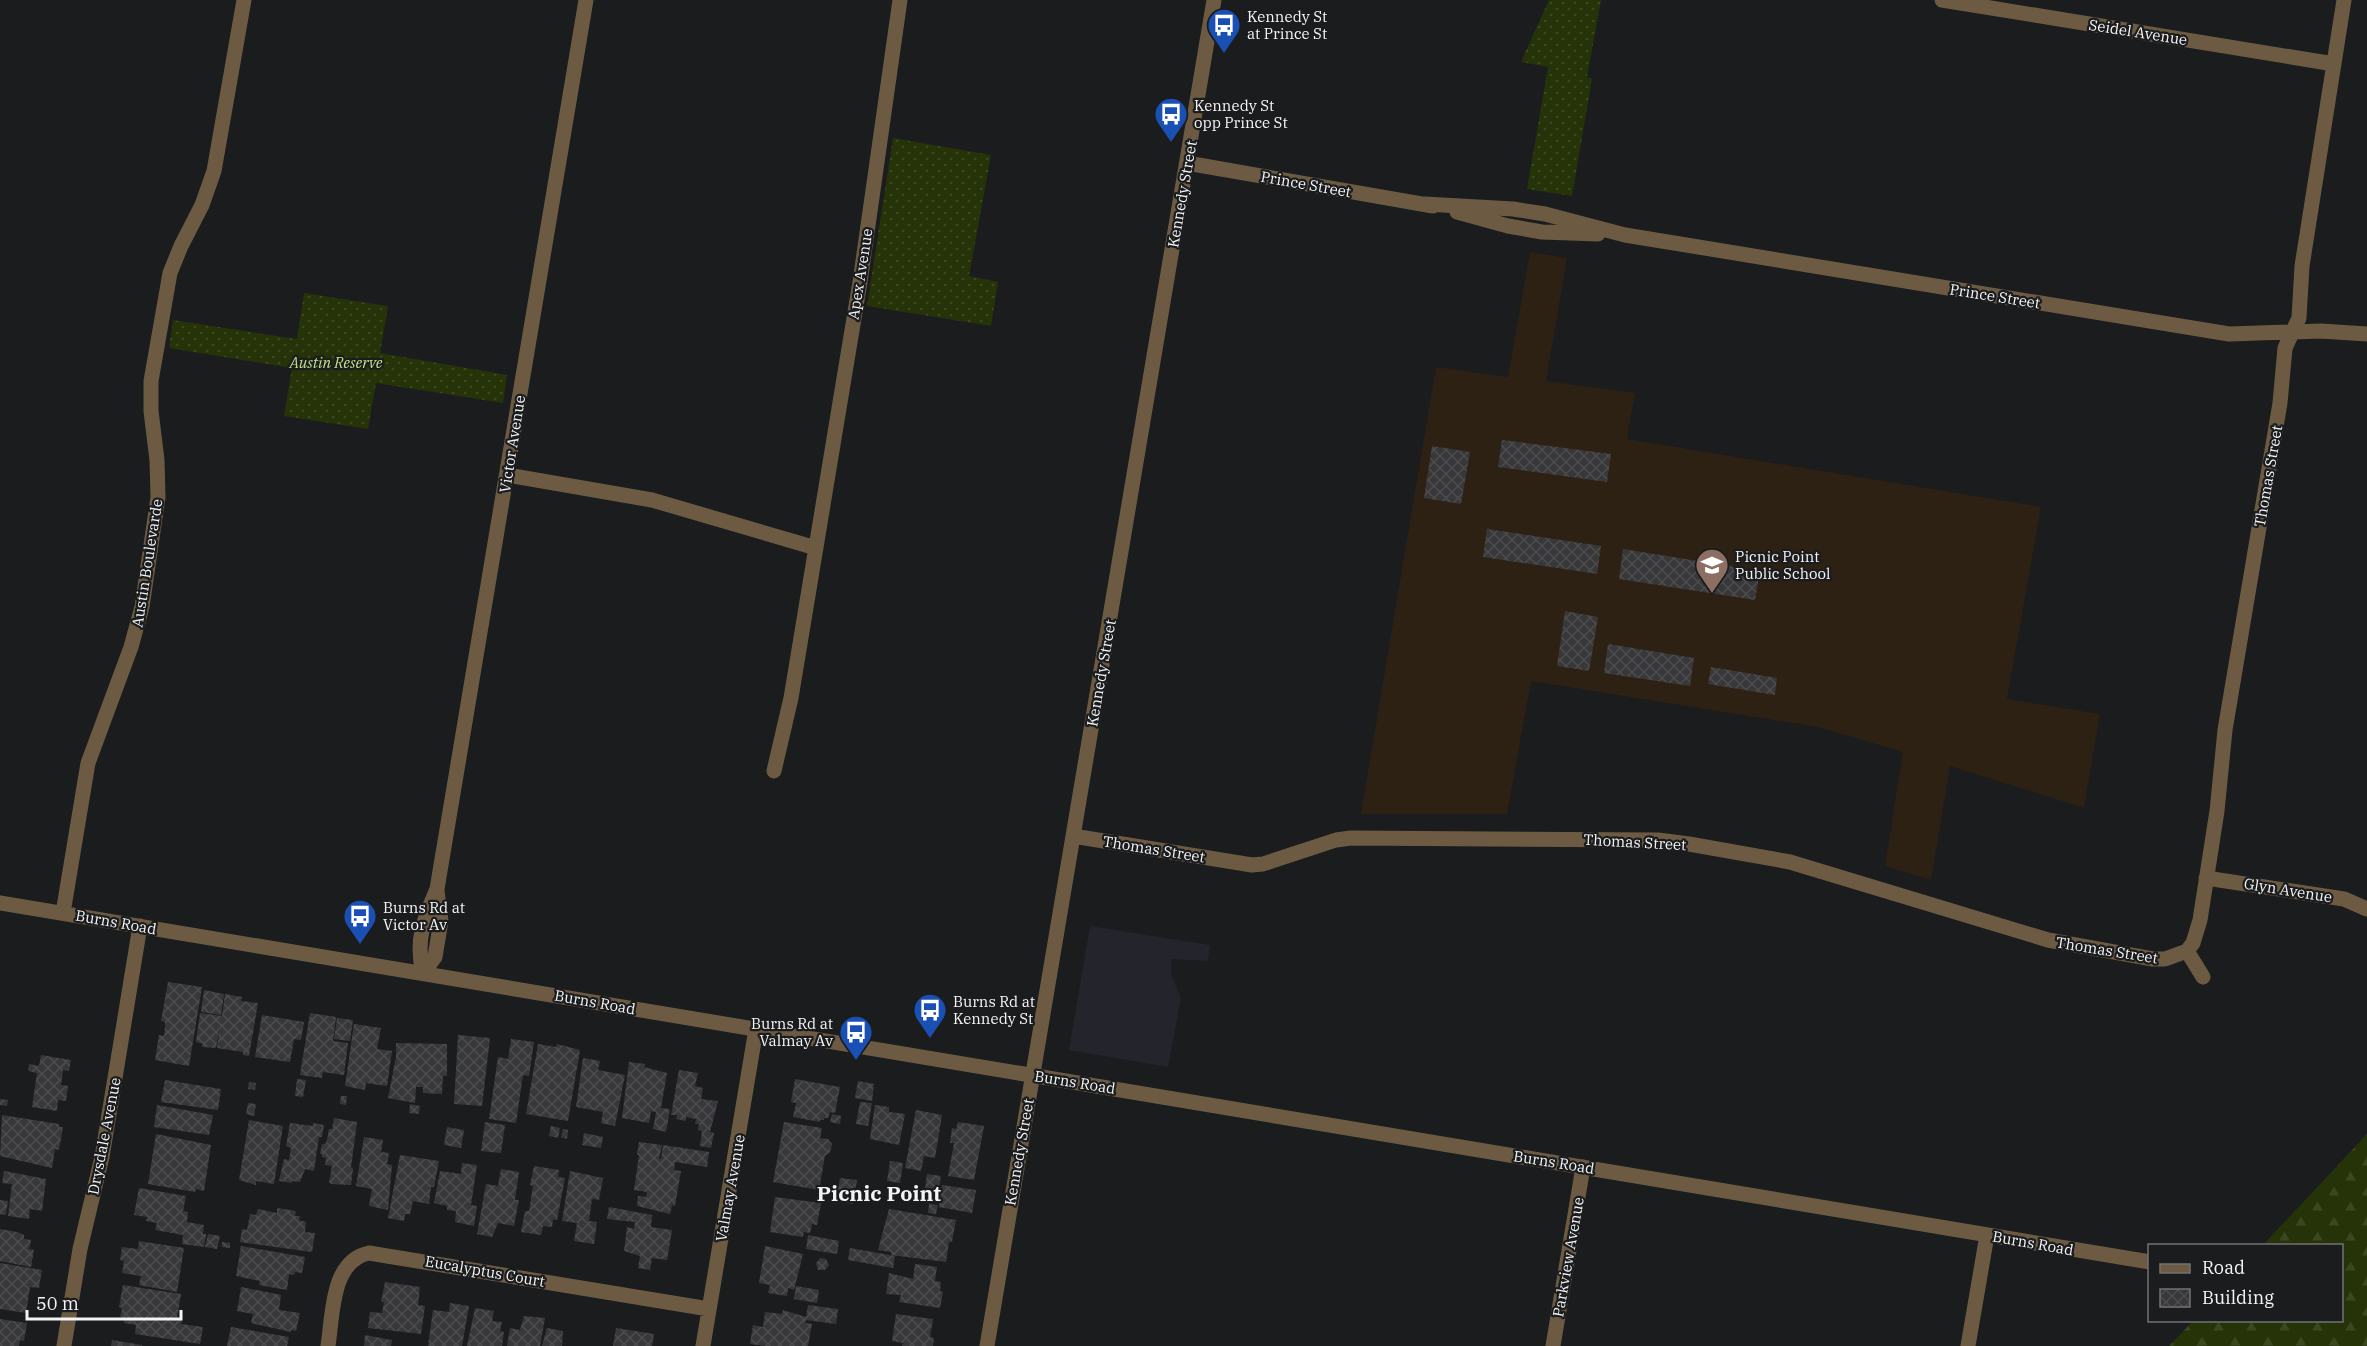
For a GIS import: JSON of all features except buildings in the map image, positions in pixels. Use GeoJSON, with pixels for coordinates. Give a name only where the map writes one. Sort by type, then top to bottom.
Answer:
{"type":"FeatureCollection","features":[{"type":"Feature","properties":{"kind":"street","name":"Austin Boulevarde"},"geometry":{"type":"LineString","coordinates":[[63,913],[88,763],[134,638],[144,596],[158,498],[151,381],[170,273],[174,260],[202,205],[214,171],[244,0]]}},
{"type":"Feature","properties":{"kind":"street","name":"Victor Avenue"},"geometry":{"type":"LineString","coordinates":[[423,973],[418,955],[425,918],[437,889],[586,0]]}},
{"type":"Feature","properties":{"kind":"street","name":"Apex Avenue"},"geometry":{"type":"LineString","coordinates":[[774,771],[790,698],[816,548],[868,229],[900,0]]}},
{"type":"Feature","properties":{"kind":"street","name":"Kennedy Street"},"geometry":{"type":"LineString","coordinates":[[987,1346],[1214,0]]}},
{"type":"Feature","properties":{"kind":"street","name":"Seidel Avenue"},"geometry":{"type":"LineString","coordinates":[[1942,0],[2334,64]]}},
{"type":"Feature","properties":{"kind":"street","name":"Thomas Street"},"geometry":{"type":"LineString","coordinates":[[1073,836],[1252,865],[1263,864],[1326,843],[1351,838],[1658,840],[1804,865],[2061,943],[2153,959],[2165,959],[2187,951],[2197,932],[2217,811],[2225,730],[2280,403],[2285,348],[2299,318],[2302,266],[2344,0]]}},
{"type":"Feature","properties":{"kind":"street","name":"Prince Street"},"geometry":{"type":"LineString","coordinates":[[1187,163],[1425,204],[1508,226],[1542,232],[1625,235],[2229,334],[2293,331],[2367,333]]}},
{"type":"Feature","properties":{"kind":"street"},"geometry":{"type":"LineString","coordinates":[[507,475],[675,505],[816,548]]}},
{"type":"Feature","properties":{"kind":"street","name":"Glyn Avenue"},"geometry":{"type":"LineString","coordinates":[[2206,878],[2344,899],[2367,909]]}},
{"type":"Feature","properties":{"kind":"street","name":"Burns Road"},"geometry":{"type":"LineString","coordinates":[[0,903],[2148,1262]]}},
{"type":"Feature","properties":{"kind":"street","name":"Drysdale Avenue"},"geometry":{"type":"LineString","coordinates":[[64,1346],[80,1249],[102,1157],[140,926]]}},
{"type":"Feature","properties":{"kind":"street"},"geometry":{"type":"LineString","coordinates":[[2187,951],[2203,977]]}},
{"type":"Feature","properties":{"kind":"street","name":"Valmay Avenue"},"geometry":{"type":"LineString","coordinates":[[703,1346],[756,1029]]}},
{"type":"Feature","properties":{"kind":"street","name":"Parkview Avenue"},"geometry":{"type":"LineString","coordinates":[[1553,1346],[1583,1167]]}},
{"type":"Feature","properties":{"kind":"street"},"geometry":{"type":"LineString","coordinates":[[1968,1346],[1987,1235]]}},
{"type":"Feature","properties":{"kind":"street","name":"Eucalyptus Court"},"geometry":{"type":"LineString","coordinates":[[328,1346],[337,1291],[344,1269],[359,1255],[369,1253],[709,1309]]}},
{"type":"Feature","properties":{"kind":"shaded area","name":"Picnic Point Public School"},"geometry":{"type":"Polygon","coordinates":[[[1530,252],[1567,258],[1546,381],[1635,393],[1627,439],[2041,507],[2007,699],[2100,714],[2084,808],[1950,766],[1931,880],[1885,866],[1903,752],[1818,727],[1531,681],[1507,814],[1361,814],[1436,367],[1508,377],[1530,252]]]}},
{"type":"Feature","properties":{"kind":"shaded area"},"geometry":{"type":"Polygon","coordinates":[[[1090,926],[1210,945],[1208,961],[1171,959],[1171,975],[1181,998],[1168,1067],[1069,1050],[1090,926]]]}},
{"type":"Feature","properties":{"kind":"green space"},"geometry":{"type":"Polygon","coordinates":[[[1549,0],[1601,0],[1587,77],[1592,79],[1572,196],[1527,189],[1548,67],[1521,62],[1549,0]]]}},
{"type":"Feature","properties":{"kind":"green space"},"geometry":{"type":"Polygon","coordinates":[[[893,138],[991,155],[969,276],[998,282],[991,326],[867,306],[893,138]]]}},
{"type":"Feature","properties":{"kind":"green space","name":"Austin Reserve"},"geometry":{"type":"Polygon","coordinates":[[[304,293],[388,306],[380,353],[507,375],[503,403],[376,383],[368,429],[284,416],[292,368],[169,348],[173,320],[297,339],[304,293]]]}},
{"type":"Feature","properties":{"kind":"green space"},"geometry":{"type":"Polygon","coordinates":[[[2367,1134],[2367,1346],[2169,1346],[2192,1322],[2343,1322],[2343,1244],[2264,1244],[2367,1134]]]}},
{"type":"Feature","properties":{"kind":"place","name":"Kennedy St at Prince St"},"geometry":{"type":"Point","coordinates":[1224,54]}},
{"type":"Feature","properties":{"kind":"place","name":"Kennedy St opp Prince St"},"geometry":{"type":"Point","coordinates":[1171,143]}},
{"type":"Feature","properties":{"kind":"place","name":"Picnic Point Public School"},"geometry":{"type":"Point","coordinates":[1712,594]}},
{"type":"Feature","properties":{"kind":"place","name":"Burns Rd at Victor Av"},"geometry":{"type":"Point","coordinates":[360,945]}},
{"type":"Feature","properties":{"kind":"place","name":"Burns Rd at Kennedy St"},"geometry":{"type":"Point","coordinates":[930,1039]}},
{"type":"Feature","properties":{"kind":"place","name":"Burns Rd at Valmay Av"},"geometry":{"type":"Point","coordinates":[856,1061]}},
{"type":"Feature","properties":{"kind":"district","name":"Picnic Point"},"geometry":{"type":"Point","coordinates":[879,1193]}}]}
